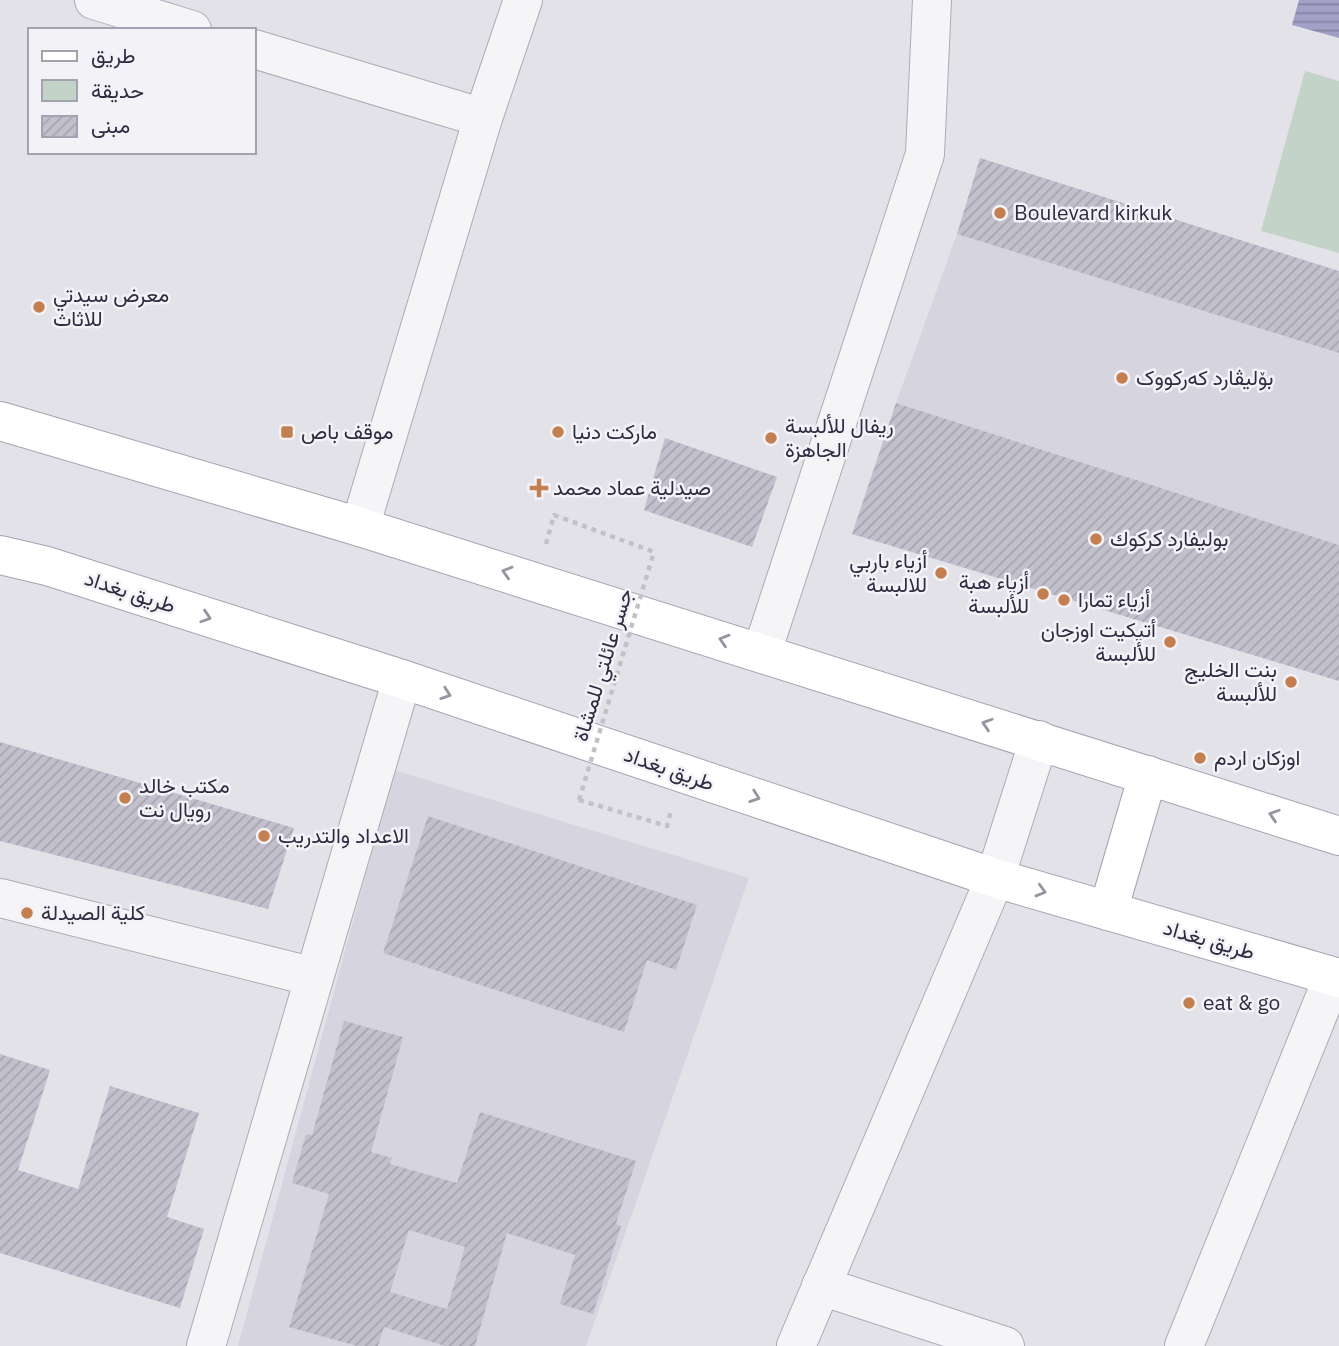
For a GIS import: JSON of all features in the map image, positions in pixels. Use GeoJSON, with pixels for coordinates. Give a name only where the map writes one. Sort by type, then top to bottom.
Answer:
{"type":"FeatureCollection","features":[{"type":"Feature","properties":{"kind":"main road"},"geometry":{"type":"LineString","coordinates":[[0,421],[360,527],[1339,836]]}},
{"type":"Feature","properties":{"kind":"main road","name":"طريق بغداد"},"geometry":{"type":"LineString","coordinates":[[0,555],[47,566],[402,679],[995,878],[1336,977]]}},
{"type":"Feature","properties":{"kind":"main road"},"geometry":{"type":"LineString","coordinates":[[1108,911],[1148,775]]}},
{"type":"Feature","properties":{"kind":"street"},"geometry":{"type":"LineString","coordinates":[[94,0],[185,28]]}},
{"type":"Feature","properties":{"kind":"street"},"geometry":{"type":"LineString","coordinates":[[360,527],[483,118],[523,0]]}},
{"type":"Feature","properties":{"kind":"street"},"geometry":{"type":"LineString","coordinates":[[762,652],[925,155],[932,0]]}},
{"type":"Feature","properties":{"kind":"street"},"geometry":{"type":"LineString","coordinates":[[256,50],[483,118]]}},
{"type":"Feature","properties":{"kind":"street"},"geometry":{"type":"LineString","coordinates":[[206,1346],[402,679]]}},
{"type":"Feature","properties":{"kind":"street"},"geometry":{"type":"LineString","coordinates":[[796,1346],[995,878],[1039,740]]}},
{"type":"Feature","properties":{"kind":"street"},"geometry":{"type":"LineString","coordinates":[[0,898],[314,977]]}},
{"type":"Feature","properties":{"kind":"street"},"geometry":{"type":"LineString","coordinates":[[1184,1346],[1336,977]]}},
{"type":"Feature","properties":{"kind":"street"},"geometry":{"type":"LineString","coordinates":[[821,1286],[1005,1346]]}},
{"type":"Feature","properties":{"kind":"path","name":"جسر عائلتي للمشاة"},"geometry":{"type":"LineString","coordinates":[[554,516],[654,552],[579,800],[667,826]]}},
{"type":"Feature","properties":{"kind":"shaded area","name":"بۆلیڤارد کەرکووک"},"geometry":{"type":"Polygon","coordinates":[[[957,234],[1339,353],[1339,545],[896,403],[957,234]]]}},
{"type":"Feature","properties":{"kind":"shaded area"},"geometry":{"type":"Polygon","coordinates":[[[394,770],[749,878],[586,1346],[238,1346],[394,770]]]}},
{"type":"Feature","properties":{"kind":"green space"},"geometry":{"type":"Polygon","coordinates":[[[1305,71],[1339,81],[1339,253],[1261,231],[1305,71]]]}},
{"type":"Feature","properties":{"kind":"water"},"geometry":{"type":"Polygon","coordinates":[[[1299,0],[1339,0],[1339,38],[1292,25],[1299,0]]]}},
{"type":"Feature","properties":{"kind":"building"},"geometry":{"type":"Polygon","coordinates":[[[980,158],[1339,271],[1339,353],[957,234],[980,158]]]}},
{"type":"Feature","properties":{"kind":"building","name":"بوليفارد كركوك"},"geometry":{"type":"Polygon","coordinates":[[[896,403],[1339,545],[1339,681],[852,534],[896,403]]]}},
{"type":"Feature","properties":{"kind":"building"},"geometry":{"type":"Polygon","coordinates":[[[665,438],[777,477],[752,547],[644,510],[665,438]]]}},
{"type":"Feature","properties":{"kind":"building"},"geometry":{"type":"Polygon","coordinates":[[[0,742],[294,828],[268,909],[0,841],[0,742]]]}},
{"type":"Feature","properties":{"kind":"building"},"geometry":{"type":"Polygon","coordinates":[[[428,816],[697,905],[676,970],[647,960],[624,1032],[383,953],[428,816]]]}},
{"type":"Feature","properties":{"kind":"building"},"geometry":{"type":"Polygon","coordinates":[[[344,1021],[403,1037],[371,1152],[392,1158],[390,1164],[457,1183],[480,1112],[636,1161],[616,1224],[621,1226],[593,1314],[560,1304],[575,1255],[507,1233],[475,1346],[445,1346],[384,1327],[378,1346],[357,1346],[289,1327],[329,1194],[292,1183],[306,1134],[312,1135],[344,1021]],[[409,1230],[390,1292],[447,1309],[465,1247],[409,1230]]]}},
{"type":"Feature","properties":{"kind":"building"},"geometry":{"type":"Polygon","coordinates":[[[0,1054],[50,1070],[18,1170],[78,1189],[110,1086],[199,1113],[167,1217],[204,1229],[180,1308],[0,1253],[0,1054]]]}},
{"type":"Feature","properties":{"kind":"place","name":"Boulevard kirkuk"},"geometry":{"type":"Point","coordinates":[1000,213]}},
{"type":"Feature","properties":{"kind":"place","name":"معرض سيدتي للاثاث"},"geometry":{"type":"Point","coordinates":[39,307]}},
{"type":"Feature","properties":{"kind":"place","name":"بۆلیڤارد کەرکووک"},"geometry":{"type":"Point","coordinates":[1122,378]}},
{"type":"Feature","properties":{"kind":"place","name":"موقف باص"},"geometry":{"type":"Point","coordinates":[287,432]}},
{"type":"Feature","properties":{"kind":"place","name":"ماركت دنيا"},"geometry":{"type":"Point","coordinates":[558,432]}},
{"type":"Feature","properties":{"kind":"place","name":"ريفال للألبسة الجاهزة"},"geometry":{"type":"Point","coordinates":[771,438]}},
{"type":"Feature","properties":{"kind":"place","name":"صيدلية عماد محمد"},"geometry":{"type":"Point","coordinates":[539,488]}},
{"type":"Feature","properties":{"kind":"place","name":"بوليفارد كركوك"},"geometry":{"type":"Point","coordinates":[1096,539]}},
{"type":"Feature","properties":{"kind":"place","name":"أزياء باربي للالبسة"},"geometry":{"type":"Point","coordinates":[941,573]}},
{"type":"Feature","properties":{"kind":"place","name":"أزياء هبة للألبسة"},"geometry":{"type":"Point","coordinates":[1043,594]}},
{"type":"Feature","properties":{"kind":"place","name":"أزياء تمارا"},"geometry":{"type":"Point","coordinates":[1064,600]}},
{"type":"Feature","properties":{"kind":"place","name":"أتيكيت اوزجان للألبسة"},"geometry":{"type":"Point","coordinates":[1170,642]}},
{"type":"Feature","properties":{"kind":"place","name":"بنت الخليج للألبسة"},"geometry":{"type":"Point","coordinates":[1291,682]}},
{"type":"Feature","properties":{"kind":"place","name":"اوزكان اردم"},"geometry":{"type":"Point","coordinates":[1200,758]}},
{"type":"Feature","properties":{"kind":"place","name":"مكتب خالد رويال نت"},"geometry":{"type":"Point","coordinates":[125,798]}},
{"type":"Feature","properties":{"kind":"place","name":"الاعداد والتدريب"},"geometry":{"type":"Point","coordinates":[264,836]}},
{"type":"Feature","properties":{"kind":"place","name":"كلية الصيدلة"},"geometry":{"type":"Point","coordinates":[27,913]}},
{"type":"Feature","properties":{"kind":"place","name":"eat & go"},"geometry":{"type":"Point","coordinates":[1189,1003]}}]}
